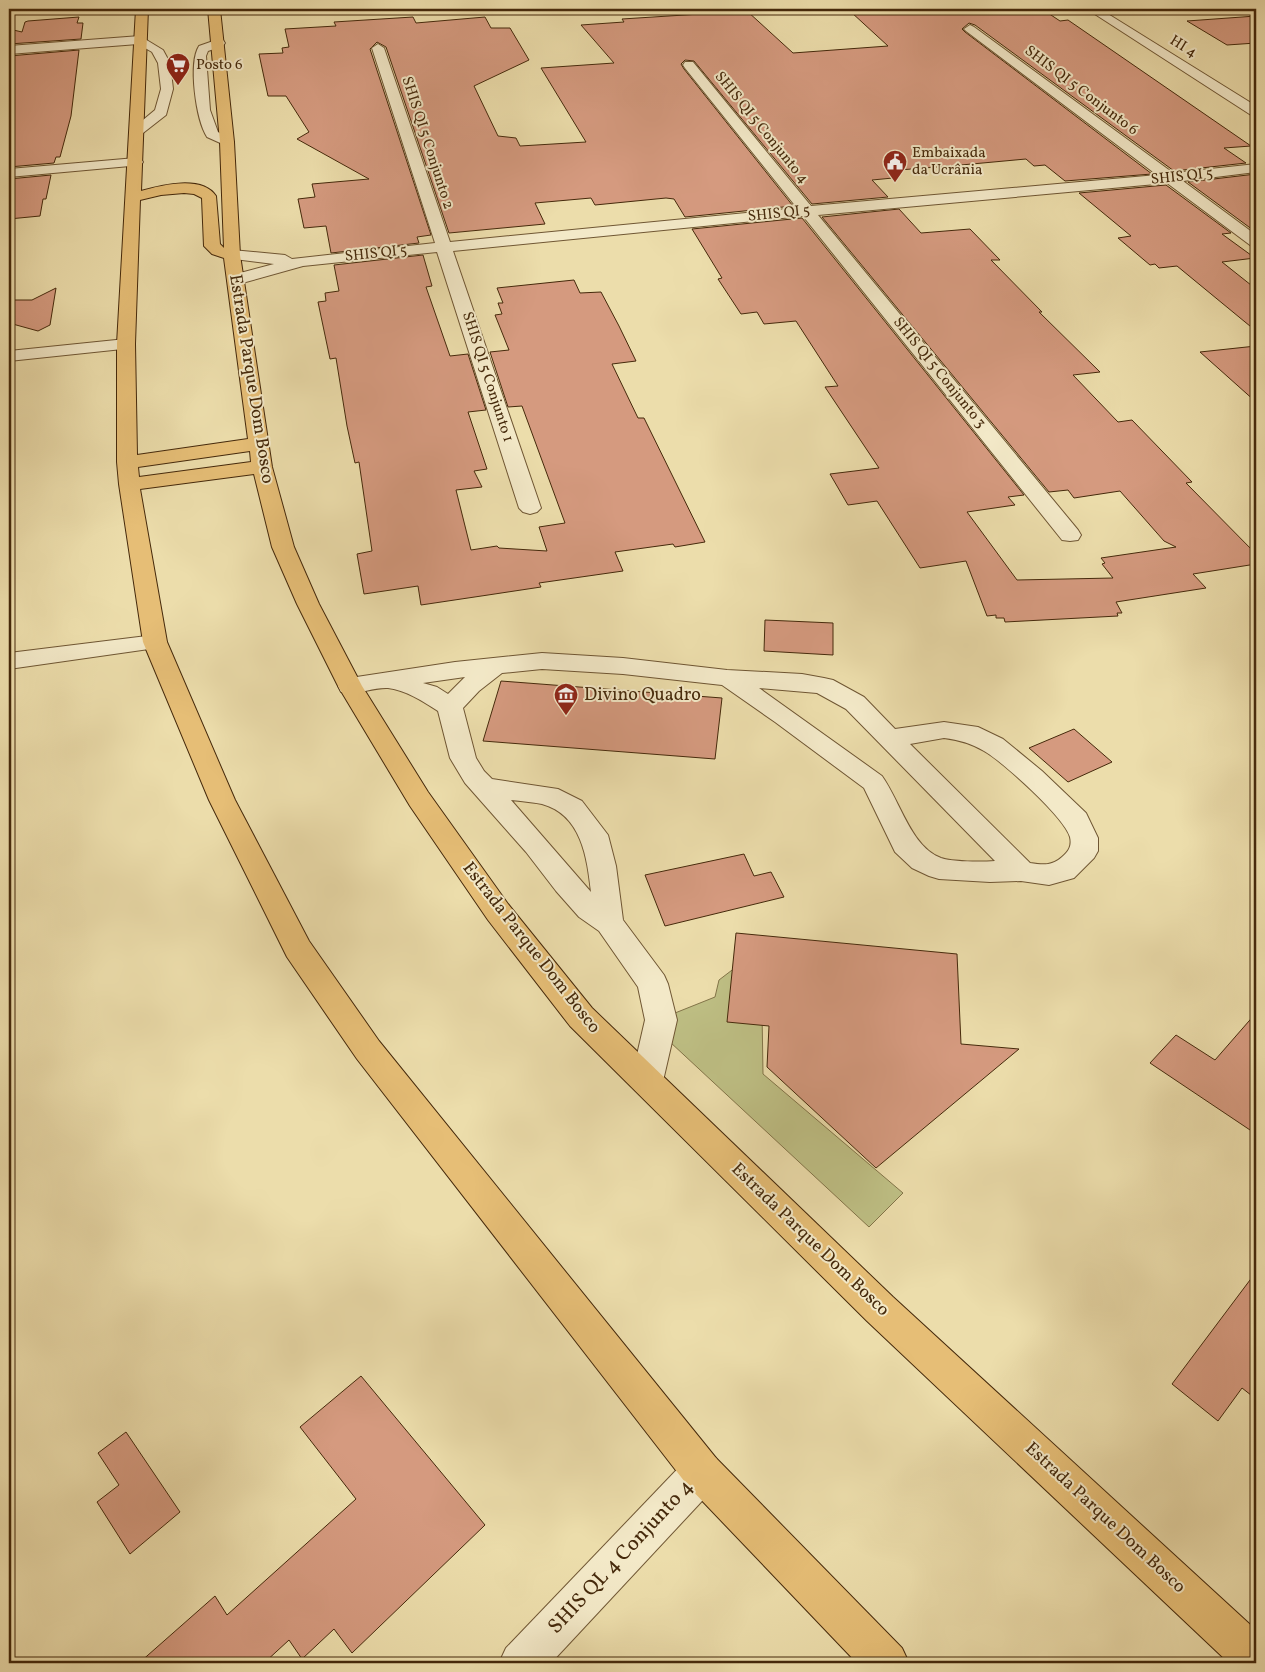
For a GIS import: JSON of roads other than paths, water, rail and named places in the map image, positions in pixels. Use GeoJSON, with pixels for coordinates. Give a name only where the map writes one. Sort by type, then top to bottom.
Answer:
{"type":"FeatureCollection","features":[{"type":"Feature","properties":{"kind":"main road"},"geometry":{"type":"LineString","coordinates":[[142,9],[138,130],[126,344],[128,473],[155,642],[222,800],[298,949],[368,1050],[702,1472],[887,1663]]}},
{"type":"Feature","properties":{"kind":"main road","name":"Estrada Parque Dom Bosco"},"geometry":{"type":"LineString","coordinates":[[214,9],[228,142],[232,255],[262,466],[283,547],[290,564],[350,686],[418,799],[498,912],[581,1017],[880,1309],[1256,1659]]}},
{"type":"Feature","properties":{"kind":"main road"},"geometry":{"type":"LineString","coordinates":[[133,198],[165,191],[189,189],[205,192],[209,196],[212,246],[218,251],[232,255]]}},
{"type":"Feature","properties":{"kind":"main road"},"geometry":{"type":"LineString","coordinates":[[128,473],[258,444]]}},
{"type":"Feature","properties":{"kind":"main road"},"geometry":{"type":"LineString","coordinates":[[128,473],[262,466]]}},
{"type":"Feature","properties":{"kind":"street","name":"HI 4"},"geometry":{"type":"LineString","coordinates":[[1092,9],[1256,112]]}},
{"type":"Feature","properties":{"kind":"street","name":"SHIS QI 5 Conjunto 6"},"geometry":{"type":"LineString","coordinates":[[970,29],[1256,242]]}},
{"type":"Feature","properties":{"kind":"street"},"geometry":{"type":"LineString","coordinates":[[9,50],[140,40],[157,50],[164,63],[167,88],[161,112]]}},
{"type":"Feature","properties":{"kind":"street"},"geometry":{"type":"LineString","coordinates":[[219,44],[203,48],[200,56],[203,110],[212,134],[228,142]]}},
{"type":"Feature","properties":{"kind":"street","name":"SHIS QI 5 Conjunto 2"},"geometry":{"type":"LineString","coordinates":[[378,48],[445,247]]}},
{"type":"Feature","properties":{"kind":"street","name":"SHIS QI 5 Conjunto 4"},"geometry":{"type":"LineString","coordinates":[[689,66],[808,211]]}},
{"type":"Feature","properties":{"kind":"street"},"geometry":{"type":"LineString","coordinates":[[138,130],[161,112],[203,110]]}},
{"type":"Feature","properties":{"kind":"street"},"geometry":{"type":"LineString","coordinates":[[9,172],[136,162]]}},
{"type":"Feature","properties":{"kind":"street","name":"SHIS QI 5"},"geometry":{"type":"LineString","coordinates":[[235,280],[302,261],[808,211],[1172,178],[1256,168]]}},
{"type":"Feature","properties":{"kind":"street","name":"SHIS QI 5 Conjunto 3"},"geometry":{"type":"LineString","coordinates":[[808,211],[1070,535]]}},
{"type":"Feature","properties":{"kind":"street","name":"SHIS QI 5 Conjunto 1"},"geometry":{"type":"LineString","coordinates":[[445,247],[530,508]]}},
{"type":"Feature","properties":{"kind":"street","name":"SHIS QI 5"},"geometry":{"type":"LineString","coordinates":[[232,255],[302,261]]}},
{"type":"Feature","properties":{"kind":"street"},"geometry":{"type":"LineString","coordinates":[[9,356],[126,344]]}},
{"type":"Feature","properties":{"kind":"street"},"geometry":{"type":"LineString","coordinates":[[9,661],[155,642]]}},
{"type":"Feature","properties":{"kind":"street"},"geometry":{"type":"LineString","coordinates":[[350,686],[455,670],[542,661],[623,666],[727,678],[802,682],[824,686],[855,703],[1021,870]]}},
{"type":"Feature","properties":{"kind":"street"},"geometry":{"type":"LineString","coordinates":[[450,707],[470,686],[494,667]]}},
{"type":"Feature","properties":{"kind":"street"},"geometry":{"type":"LineString","coordinates":[[727,678],[784,716],[873,782],[882,794],[905,845],[922,861],[939,869],[990,872],[1021,870],[1038,876],[1053,875],[1073,865],[1084,851],[1084,838],[1076,820],[1033,777],[994,745],[969,733],[944,730],[890,738]]}},
{"type":"Feature","properties":{"kind":"street"},"geometry":{"type":"LineString","coordinates":[[386,681],[428,692],[450,707],[463,758],[474,777],[536,845],[566,884],[589,909],[609,923],[653,984],[658,1001],[660,1020],[647,1081]]}},
{"type":"Feature","properties":{"kind":"street"},"geometry":{"type":"LineString","coordinates":[[484,786],[549,796],[572,808],[594,835],[602,866],[609,923]]}},
{"type":"Feature","properties":{"kind":"street","name":"SHIS QL 4 Conjunto 4"},"geometry":{"type":"LineString","coordinates":[[521,1663],[702,1472]]}},
{"type":"Feature","properties":{"kind":"place","name":"Posto 6"},"geometry":{"type":"Point","coordinates":[178,86]}},
{"type":"Feature","properties":{"kind":"place","name":"Embaixada da Ucrânia"},"geometry":{"type":"Point","coordinates":[895,183]}},
{"type":"Feature","properties":{"kind":"place","name":"Divino Quadro"},"geometry":{"type":"Point","coordinates":[566,716]}}]}
